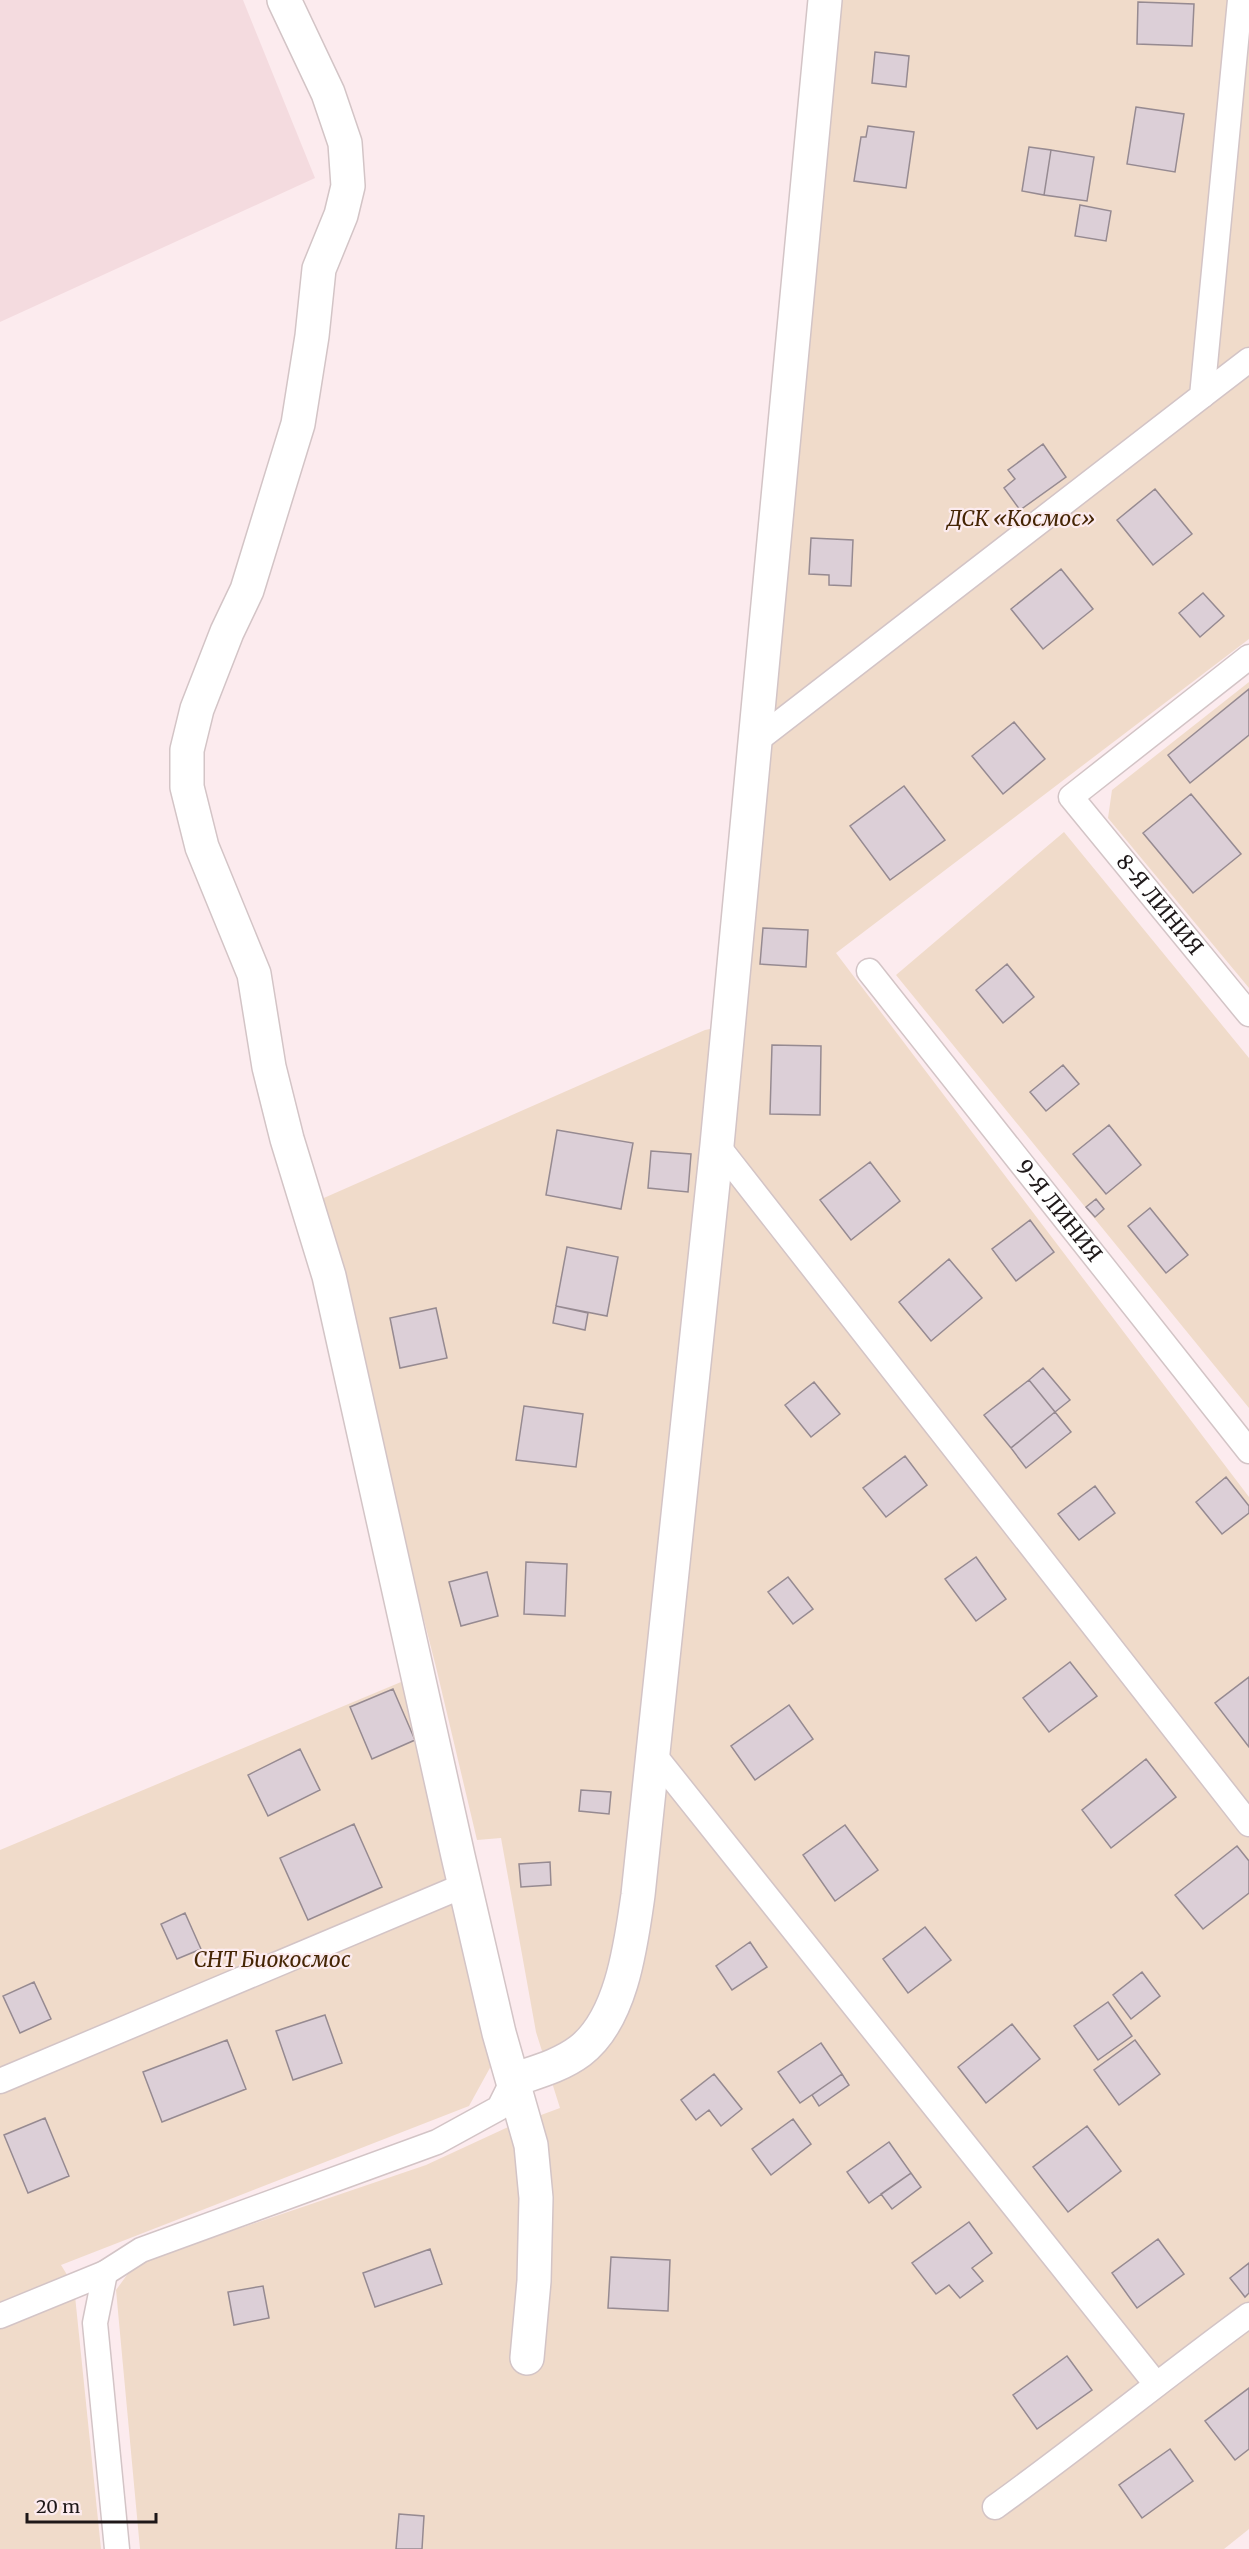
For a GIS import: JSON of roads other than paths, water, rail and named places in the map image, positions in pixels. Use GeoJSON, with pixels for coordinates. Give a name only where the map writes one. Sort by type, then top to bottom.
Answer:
{"type":"FeatureCollection","features":[{"type":"Feature","properties":{"kind":"street"},"geometry":{"type":"LineString","coordinates":[[284,0],[328,93],[345,143],[348,186],[341,215],[319,269],[312,336],[298,424],[247,590],[227,632],[196,709],[187,750],[187,787],[202,847],[254,974],[272,1077],[287,1139],[329,1276],[499,2033],[531,2145],[536,2198],[534,2281],[527,2358]]}},
{"type":"Feature","properties":{"kind":"street"},"geometry":{"type":"LineString","coordinates":[[513,2080],[560,2064],[582,2050],[602,2026],[616,1997],[632,1936],[655,1756],[717,1145],[825,0]]}},
{"type":"Feature","properties":{"kind":"lane"},"geometry":{"type":"LineString","coordinates":[[1202,396],[1240,0]]}},
{"type":"Feature","properties":{"kind":"lane"},"geometry":{"type":"LineString","coordinates":[[756,741],[1249,360]]}},
{"type":"Feature","properties":{"kind":"lane","name":"8-Я ЛИНИЯ"},"geometry":{"type":"LineString","coordinates":[[1249,657],[1071,797],[1249,1014]]}},
{"type":"Feature","properties":{"kind":"lane","name":"9-Я ЛИНИЯ"},"geometry":{"type":"LineString","coordinates":[[869,971],[1249,1451]]}},
{"type":"Feature","properties":{"kind":"lane"},"geometry":{"type":"LineString","coordinates":[[717,1145],[1249,1824]]}},
{"type":"Feature","properties":{"kind":"lane"},"geometry":{"type":"LineString","coordinates":[[655,1756],[1156,2384]]}},
{"type":"Feature","properties":{"kind":"lane"},"geometry":{"type":"LineString","coordinates":[[0,2081],[465,1885]]}},
{"type":"Feature","properties":{"kind":"lane"},"geometry":{"type":"LineString","coordinates":[[0,2316],[105,2273],[141,2250],[437,2142],[499,2108],[513,2080]]}},
{"type":"Feature","properties":{"kind":"lane"},"geometry":{"type":"LineString","coordinates":[[105,2273],[95,2323],[117,2549]]}},
{"type":"Feature","properties":{"kind":"lane"},"geometry":{"type":"LineString","coordinates":[[995,2506],[1086,2442],[1156,2384],[1249,2315]]}},
{"type":"Feature","properties":{"kind":"park label","name":"ДСК «Космос»"},"geometry":{"type":"Point","coordinates":[1021,519]}},
{"type":"Feature","properties":{"kind":"park label","name":"СНТ Биокосмос"},"geometry":{"type":"Point","coordinates":[272,1960]}}]}
